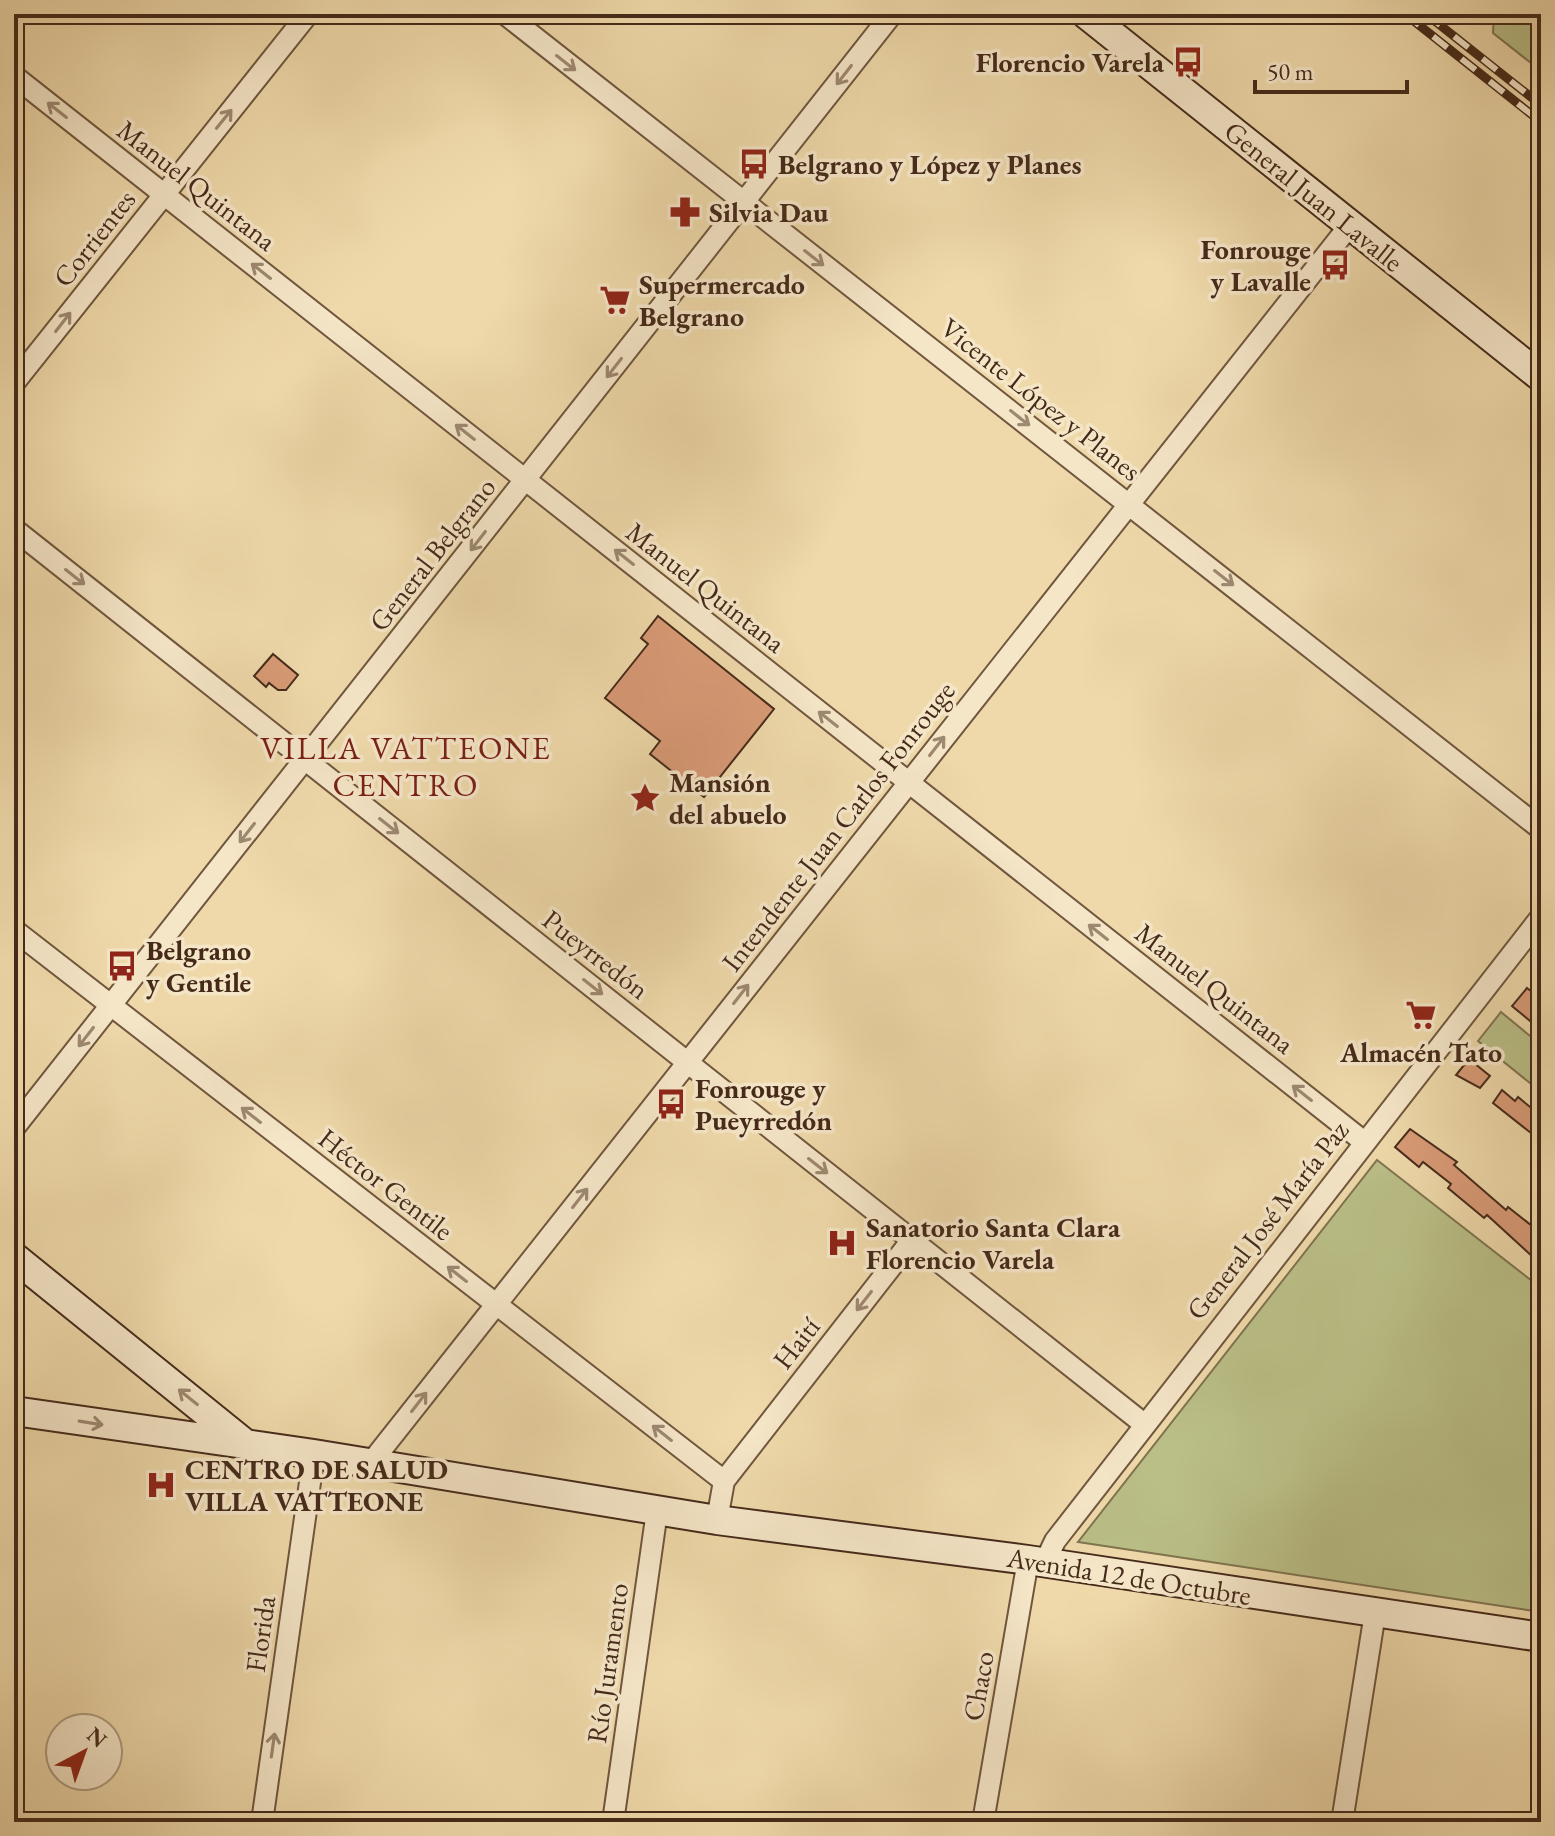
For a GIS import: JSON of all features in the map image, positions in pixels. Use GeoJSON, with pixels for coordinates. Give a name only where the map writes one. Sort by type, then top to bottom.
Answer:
{"type":"FeatureCollection","features":[{"type":"Feature","properties":{"kind":"street","name":"Corrientes"},"geometry":{"type":"LineString","coordinates":[[14,383],[308,14]]}},
{"type":"Feature","properties":{"kind":"street","name":"Vicente López y Planes"},"geometry":{"type":"LineString","coordinates":[[505,14],[1541,829]]}},
{"type":"Feature","properties":{"kind":"street","name":"General Belgrano"},"geometry":{"type":"LineString","coordinates":[[14,1128],[892,14]]}},
{"type":"Feature","properties":{"kind":"street","name":"General Juan Lavalle"},"geometry":{"type":"LineString","coordinates":[[1086,14],[1541,377]]}},
{"type":"Feature","properties":{"kind":"street","name":"Manuel Quintana"},"geometry":{"type":"LineString","coordinates":[[14,76],[1363,1141]]}},
{"type":"Feature","properties":{"kind":"street","name":"Intendente Juan Carlos Fonrouge"},"geometry":{"type":"LineString","coordinates":[[370,1464],[1350,225]]}},
{"type":"Feature","properties":{"kind":"street","name":"Pueyrredón"},"geometry":{"type":"LineString","coordinates":[[14,529],[1144,1424]]}},
{"type":"Feature","properties":{"kind":"street","name":"General José María Paz"},"geometry":{"type":"LineString","coordinates":[[1036,1561],[1055,1541],[1363,1141],[1541,917]]}},
{"type":"Feature","properties":{"kind":"street","name":"Héctor Gentile"},"geometry":{"type":"LineString","coordinates":[[14,930],[724,1481]]}},
{"type":"Feature","properties":{"kind":"street","name":"Haití"},"geometry":{"type":"LineString","coordinates":[[724,1481],[912,1240]]}},
{"type":"Feature","properties":{"kind":"street"},"geometry":{"type":"LineString","coordinates":[[14,1257],[248,1446]]}},
{"type":"Feature","properties":{"kind":"street","name":"Avenida 12 de Octubre"},"geometry":{"type":"LineString","coordinates":[[14,1411],[314,1454],[717,1520],[1036,1561],[1541,1637]]}},
{"type":"Feature","properties":{"kind":"street","name":"Florida"},"geometry":{"type":"LineString","coordinates":[[262,1822],[314,1454]]}},
{"type":"Feature","properties":{"kind":"street"},"geometry":{"type":"LineString","coordinates":[[717,1520],[724,1481]]}},
{"type":"Feature","properties":{"kind":"street","name":"Río Juramento"},"geometry":{"type":"LineString","coordinates":[[613,1822],[657,1511]]}},
{"type":"Feature","properties":{"kind":"street","name":"Chaco"},"geometry":{"type":"LineString","coordinates":[[983,1822],[1036,1561]]}},
{"type":"Feature","properties":{"kind":"street"},"geometry":{"type":"LineString","coordinates":[[1342,1822],[1375,1613]]}},
{"type":"Feature","properties":{"kind":"green space"},"geometry":{"type":"Polygon","coordinates":[[[1494,14],[1541,14],[1541,71],[1493,33],[1494,14]]]}},
{"type":"Feature","properties":{"kind":"green space"},"geometry":{"type":"Polygon","coordinates":[[[1501,1012],[1541,1045],[1541,1092],[1478,1041],[1501,1012]]]}},
{"type":"Feature","properties":{"kind":"green space"},"geometry":{"type":"Polygon","coordinates":[[[1377,1160],[1541,1288],[1541,1612],[1078,1542],[1377,1160]]]}},
{"type":"Feature","properties":{"kind":"building"},"geometry":{"type":"Polygon","coordinates":[[[658,616],[774,709],[704,797],[650,754],[660,741],[605,698],[648,644],[641,638],[658,616]]]}},
{"type":"Feature","properties":{"kind":"building"},"geometry":{"type":"Polygon","coordinates":[[[273,654],[298,675],[286,690],[278,690],[269,683],[266,687],[254,676],[273,654]]]}},
{"type":"Feature","properties":{"kind":"building"},"geometry":{"type":"Polygon","coordinates":[[[1527,988],[1541,999],[1541,1030],[1512,1006],[1527,988]]]}},
{"type":"Feature","properties":{"kind":"building"},"geometry":{"type":"Polygon","coordinates":[[[1469,1059],[1490,1076],[1480,1088],[1456,1075],[1469,1059]]]}},
{"type":"Feature","properties":{"kind":"building"},"geometry":{"type":"Polygon","coordinates":[[[1502,1090],[1515,1101],[1518,1097],[1541,1116],[1541,1141],[1493,1103],[1502,1090]]]}},
{"type":"Feature","properties":{"kind":"building"},"geometry":{"type":"Polygon","coordinates":[[[1410,1129],[1457,1162],[1454,1165],[1506,1210],[1508,1207],[1541,1233],[1541,1247],[1533,1257],[1487,1215],[1484,1218],[1448,1188],[1451,1184],[1423,1162],[1419,1167],[1395,1147],[1410,1129]]]}},
{"type":"Feature","properties":{"kind":"railway"},"geometry":{"type":"LineString","coordinates":[[1405,14],[1541,122]]}},
{"type":"Feature","properties":{"kind":"railway"},"geometry":{"type":"LineString","coordinates":[[1426,14],[1541,105]]}},
{"type":"Feature","properties":{"kind":"place","name":"Florencio Varela"},"geometry":{"type":"Point","coordinates":[1188,62]}},
{"type":"Feature","properties":{"kind":"place","name":"Belgrano y López y Planes"},"geometry":{"type":"Point","coordinates":[754,164]}},
{"type":"Feature","properties":{"kind":"place","name":"Silvia Dau"},"geometry":{"type":"Point","coordinates":[685,212]}},
{"type":"Feature","properties":{"kind":"place","name":"Fonrouge y Lavalle"},"geometry":{"type":"Point","coordinates":[1335,265]}},
{"type":"Feature","properties":{"kind":"place","name":"Supermercado Belgrano"},"geometry":{"type":"Point","coordinates":[615,300]}},
{"type":"Feature","properties":{"kind":"place","name":"Mansión del abuelo"},"geometry":{"type":"Point","coordinates":[645,798]}},
{"type":"Feature","properties":{"kind":"place","name":"Belgrano y Gentile"},"geometry":{"type":"Point","coordinates":[122,966]}},
{"type":"Feature","properties":{"kind":"place","name":"Almacén Tato"},"geometry":{"type":"Point","coordinates":[1421,1015]}},
{"type":"Feature","properties":{"kind":"place","name":"Fonrouge y Pueyrredón"},"geometry":{"type":"Point","coordinates":[671,1104]}},
{"type":"Feature","properties":{"kind":"place","name":"Sanatorio Santa Clara Florencio Varela"},"geometry":{"type":"Point","coordinates":[842,1243]}},
{"type":"Feature","properties":{"kind":"place","name":"CENTRO DE SALUD VILLA VATTEONE"},"geometry":{"type":"Point","coordinates":[161,1485]}},
{"type":"Feature","properties":{"kind":"district","name":"VILLA VATTEONE CENTRO"},"geometry":{"type":"Point","coordinates":[406,766]}}]}
